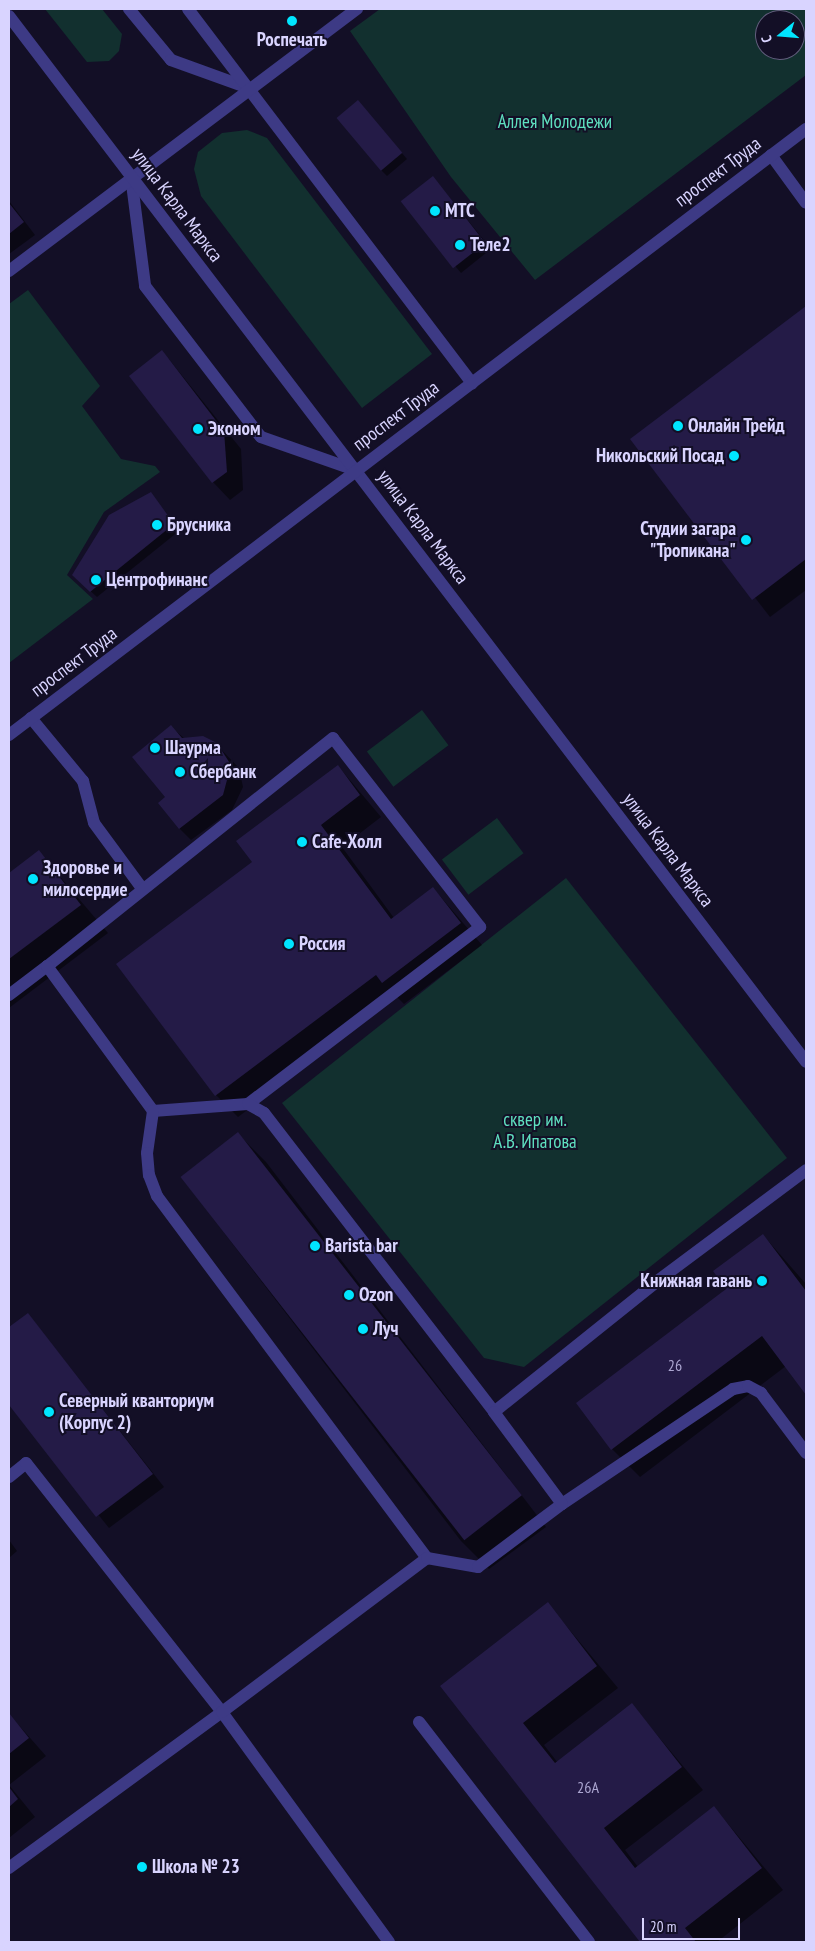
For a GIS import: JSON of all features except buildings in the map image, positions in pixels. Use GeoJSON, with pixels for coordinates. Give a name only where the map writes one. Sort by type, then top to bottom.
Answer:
{"type":"FeatureCollection","features":[{"type":"Feature","properties":{"kind":"street"},"geometry":{"type":"LineString","coordinates":[[129,9],[171,60],[251,89]]}},
{"type":"Feature","properties":{"kind":"street"},"geometry":{"type":"LineString","coordinates":[[188,9],[251,89],[472,383]]}},
{"type":"Feature","properties":{"kind":"street"},"geometry":{"type":"LineString","coordinates":[[9,271],[131,176],[357,9]]}},
{"type":"Feature","properties":{"kind":"street","name":"улица Карла Маркса"},"geometry":{"type":"LineString","coordinates":[[9,16],[806,1062]]}},
{"type":"Feature","properties":{"kind":"street","name":"проспект Труда"},"geometry":{"type":"LineString","coordinates":[[9,736],[355,470],[806,129]]}},
{"type":"Feature","properties":{"kind":"street"},"geometry":{"type":"LineString","coordinates":[[771,156],[806,203]]}},
{"type":"Feature","properties":{"kind":"street"},"geometry":{"type":"LineString","coordinates":[[131,176],[145,286],[261,437],[355,470]]}},
{"type":"Feature","properties":{"kind":"street"},"geometry":{"type":"LineString","coordinates":[[31,718],[83,781],[94,823],[141,887]]}},
{"type":"Feature","properties":{"kind":"street"},"geometry":{"type":"LineString","coordinates":[[9,995],[47,966],[141,887],[333,738],[480,927],[248,1104],[153,1112]]}},
{"type":"Feature","properties":{"kind":"street"},"geometry":{"type":"LineString","coordinates":[[47,966],[153,1112],[148,1153],[149,1175],[157,1196],[427,1558],[478,1567],[562,1504],[734,1389],[748,1386],[761,1393],[806,1452]]}},
{"type":"Feature","properties":{"kind":"street"},"geometry":{"type":"LineString","coordinates":[[248,1104],[264,1113],[494,1412],[562,1504]]}},
{"type":"Feature","properties":{"kind":"street"},"geometry":{"type":"LineString","coordinates":[[494,1412],[656,1282],[806,1170]]}},
{"type":"Feature","properties":{"kind":"street"},"geometry":{"type":"LineString","coordinates":[[9,1477],[26,1463],[222,1712],[389,1942]]}},
{"type":"Feature","properties":{"kind":"street"},"geometry":{"type":"LineString","coordinates":[[9,1868],[222,1712],[427,1558]]}},
{"type":"Feature","properties":{"kind":"street"},"geometry":{"type":"LineString","coordinates":[[419,1722],[589,1942]]}},
{"type":"Feature","properties":{"kind":"green space"},"geometry":{"type":"Polygon","coordinates":[[[45,9],[102,9],[122,34],[119,51],[109,61],[87,62],[45,9]]]}},
{"type":"Feature","properties":{"kind":"green space","name":"Аллея Молодежи"},"geometry":{"type":"Polygon","coordinates":[[[380,9],[806,9],[806,75],[535,280],[451,177],[350,31],[380,9]]]}},
{"type":"Feature","properties":{"kind":"green space"},"geometry":{"type":"Polygon","coordinates":[[[247,130],[267,138],[432,354],[362,408],[201,196],[194,169],[198,152],[222,133],[247,130]]]}},
{"type":"Feature","properties":{"kind":"green space"},"geometry":{"type":"Polygon","coordinates":[[[28,290],[100,386],[82,406],[121,459],[155,466],[160,472],[104,512],[67,575],[93,599],[9,663],[9,304],[28,290]]]}},
{"type":"Feature","properties":{"kind":"green space"},"geometry":{"type":"Polygon","coordinates":[[[422,710],[448,745],[393,787],[367,752],[422,710]]]}},
{"type":"Feature","properties":{"kind":"green space"},"geometry":{"type":"Polygon","coordinates":[[[497,818],[523,853],[468,895],[442,860],[497,818]]]}},
{"type":"Feature","properties":{"kind":"green space","name":"сквер им. А.В. Ипатова"},"geometry":{"type":"Polygon","coordinates":[[[566,878],[787,1158],[524,1367],[484,1358],[282,1103],[566,878]]]}},
{"type":"Feature","properties":{"kind":"place","name":"Роспечать"},"geometry":{"type":"Point","coordinates":[292,21]}},
{"type":"Feature","properties":{"kind":"place","name":"МТС"},"geometry":{"type":"Point","coordinates":[435,211]}},
{"type":"Feature","properties":{"kind":"place","name":"Теле2"},"geometry":{"type":"Point","coordinates":[460,245]}},
{"type":"Feature","properties":{"kind":"place","name":"Онлайн Трейд"},"geometry":{"type":"Point","coordinates":[678,426]}},
{"type":"Feature","properties":{"kind":"place","name":"Эконом"},"geometry":{"type":"Point","coordinates":[198,429]}},
{"type":"Feature","properties":{"kind":"place","name":"Никольский Посад"},"geometry":{"type":"Point","coordinates":[734,456]}},
{"type":"Feature","properties":{"kind":"place","name":"Брусника"},"geometry":{"type":"Point","coordinates":[157,525]}},
{"type":"Feature","properties":{"kind":"place","name":"Студии загара \"Тропикана\""},"geometry":{"type":"Point","coordinates":[746,540]}},
{"type":"Feature","properties":{"kind":"place","name":"Центрофинанс"},"geometry":{"type":"Point","coordinates":[96,580]}},
{"type":"Feature","properties":{"kind":"place","name":"Шаурма"},"geometry":{"type":"Point","coordinates":[155,748]}},
{"type":"Feature","properties":{"kind":"place","name":"Сбербанк"},"geometry":{"type":"Point","coordinates":[180,772]}},
{"type":"Feature","properties":{"kind":"place","name":"Cafe-Холл"},"geometry":{"type":"Point","coordinates":[302,842]}},
{"type":"Feature","properties":{"kind":"place","name":"Здоровье и милосердие"},"geometry":{"type":"Point","coordinates":[33,879]}},
{"type":"Feature","properties":{"kind":"place","name":"Россия"},"geometry":{"type":"Point","coordinates":[289,944]}},
{"type":"Feature","properties":{"kind":"place","name":"Barista bar"},"geometry":{"type":"Point","coordinates":[315,1246]}},
{"type":"Feature","properties":{"kind":"place","name":"Книжная гавань"},"geometry":{"type":"Point","coordinates":[762,1281]}},
{"type":"Feature","properties":{"kind":"place","name":"Ozon"},"geometry":{"type":"Point","coordinates":[349,1295]}},
{"type":"Feature","properties":{"kind":"place","name":"Луч"},"geometry":{"type":"Point","coordinates":[363,1329]}},
{"type":"Feature","properties":{"kind":"place","name":"Северный кванториум (Корпус 2)"},"geometry":{"type":"Point","coordinates":[49,1412]}},
{"type":"Feature","properties":{"kind":"place","name":"Школа № 23"},"geometry":{"type":"Point","coordinates":[142,1867]}}]}
